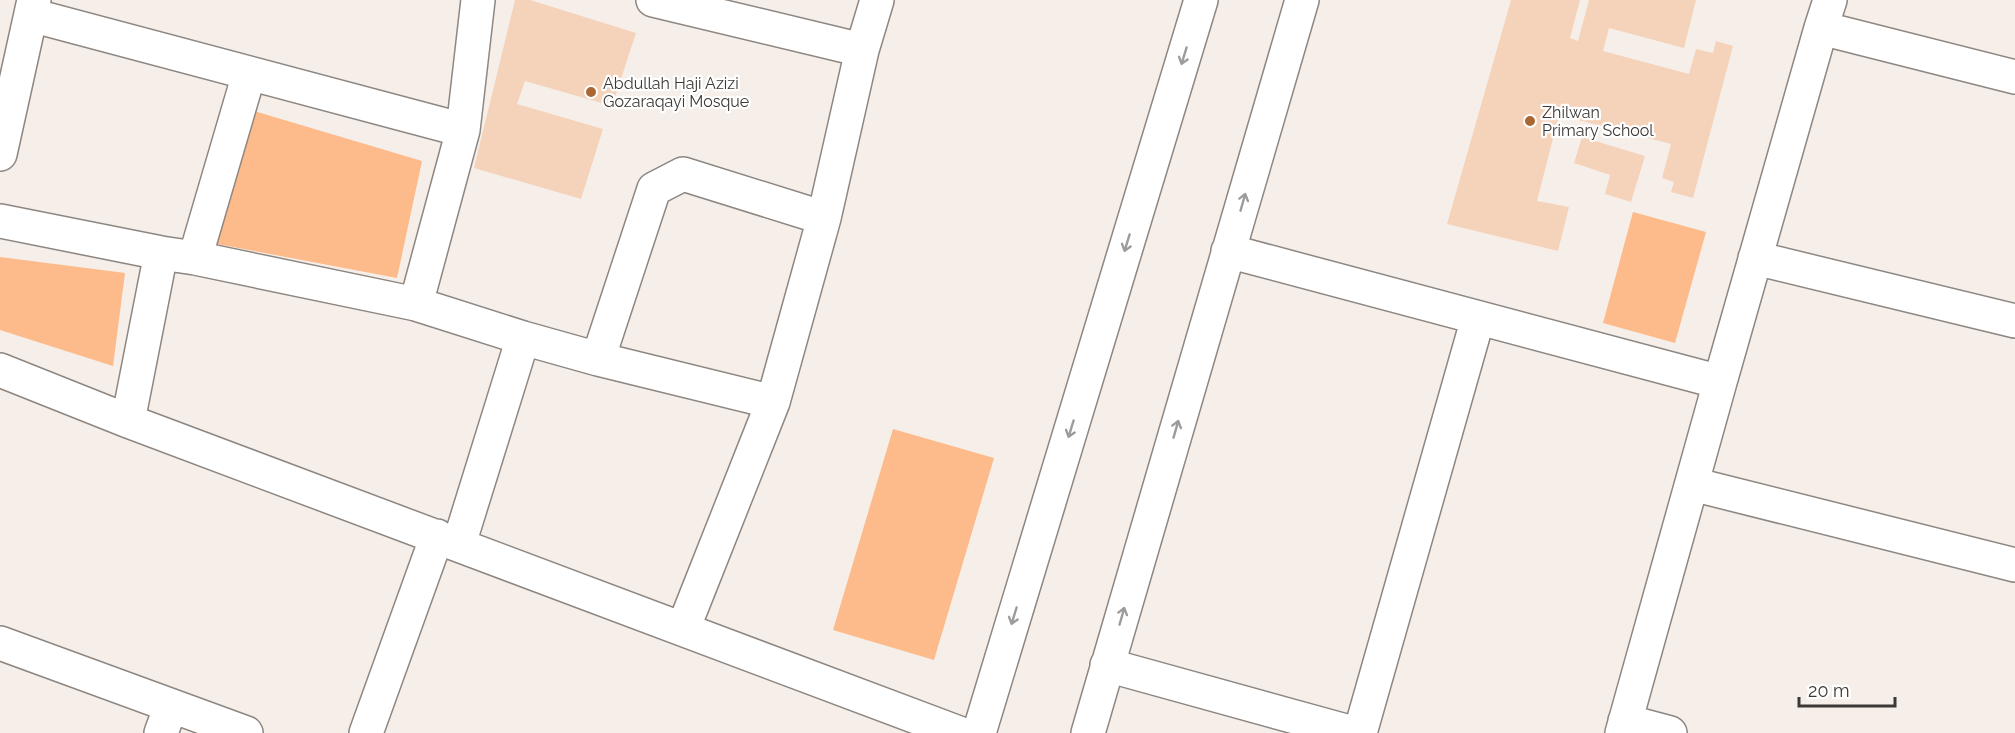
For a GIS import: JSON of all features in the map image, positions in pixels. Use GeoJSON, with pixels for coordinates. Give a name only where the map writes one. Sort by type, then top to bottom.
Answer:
{"type":"FeatureCollection","features":[{"type":"Feature","properties":{"kind":"street"},"geometry":{"type":"LineString","coordinates":[[416,304],[463,130],[478,0]]}},
{"type":"Feature","properties":{"kind":"street"},"geometry":{"type":"LineString","coordinates":[[653,0],[862,50]]}},
{"type":"Feature","properties":{"kind":"street"},"geometry":{"type":"LineString","coordinates":[[683,629],[773,402],[824,218],[862,50],[877,0]]}},
{"type":"Feature","properties":{"kind":"street"},"geometry":{"type":"LineString","coordinates":[[979,733],[1201,0]]}},
{"type":"Feature","properties":{"kind":"street"},"geometry":{"type":"LineString","coordinates":[[1088,733],[1302,0]]}},
{"type":"Feature","properties":{"kind":"street"},"geometry":{"type":"LineString","coordinates":[[0,154],[33,8],[249,74],[463,130]]}},
{"type":"Feature","properties":{"kind":"street"},"geometry":{"type":"LineString","coordinates":[[1670,733],[1624,727],[1825,14],[2015,77]]}},
{"type":"Feature","properties":{"kind":"street"},"geometry":{"type":"LineString","coordinates":[[195,258],[249,74]]}},
{"type":"Feature","properties":{"kind":"street"},"geometry":{"type":"LineString","coordinates":[[598,359],[654,189],[683,174],[824,218]]}},
{"type":"Feature","properties":{"kind":"street"},"geometry":{"type":"LineString","coordinates":[[0,221],[195,258],[416,304],[598,359],[773,402]]}},
{"type":"Feature","properties":{"kind":"street"},"geometry":{"type":"LineString","coordinates":[[1228,251],[1720,382]]}},
{"type":"Feature","properties":{"kind":"street"},"geometry":{"type":"LineString","coordinates":[[128,421],[161,253]]}},
{"type":"Feature","properties":{"kind":"street"},"geometry":{"type":"LineString","coordinates":[[1755,258],[2015,321]]}},
{"type":"Feature","properties":{"kind":"street"},"geometry":{"type":"LineString","coordinates":[[1360,733],[1478,318]]}},
{"type":"Feature","properties":{"kind":"street"},"geometry":{"type":"LineString","coordinates":[[366,733],[448,540],[523,338]]}},
{"type":"Feature","properties":{"kind":"street"},"geometry":{"type":"LineString","coordinates":[[0,370],[128,421],[959,733]]}},
{"type":"Feature","properties":{"kind":"street"},"geometry":{"type":"LineString","coordinates":[[1692,484],[2015,565]]}},
{"type":"Feature","properties":{"kind":"street"},"geometry":{"type":"LineString","coordinates":[[0,643],[166,719],[246,733]]}},
{"type":"Feature","properties":{"kind":"street"},"geometry":{"type":"LineString","coordinates":[[1107,665],[1353,733]]}},
{"type":"Feature","properties":{"kind":"shaded area"},"geometry":{"type":"Polygon","coordinates":[[[254,111],[422,161],[397,278],[217,244],[254,111]]]}},
{"type":"Feature","properties":{"kind":"shaded area"},"geometry":{"type":"Polygon","coordinates":[[[1633,212],[1706,232],[1675,343],[1603,323],[1633,212]]]}},
{"type":"Feature","properties":{"kind":"shaded area"},"geometry":{"type":"Polygon","coordinates":[[[0,257],[125,273],[113,366],[0,330],[0,257]]]}},
{"type":"Feature","properties":{"kind":"shaded area"},"geometry":{"type":"Polygon","coordinates":[[[893,429],[994,458],[934,660],[833,630],[893,429]]]}},
{"type":"Feature","properties":{"kind":"building","name":"Abdullah Haji Azizi Gozaraqayi Mosque"},"geometry":{"type":"Polygon","coordinates":[[[515,0],[530,0],[636,33],[612,106],[525,81],[517,104],[603,129],[581,199],[474,168],[515,0]]]}},
{"type":"Feature","properties":{"kind":"building"},"geometry":{"type":"Polygon","coordinates":[[[1511,0],[1580,0],[1570,38],[1578,41],[1589,0],[1696,0],[1684,48],[1609,28],[1603,51],[1689,74],[1696,49],[1713,53],[1716,41],[1733,46],[1693,198],[1671,192],[1674,182],[1662,178],[1671,144],[1559,115],[1537,201],[1569,207],[1558,251],[1447,224],[1511,0]]]}},
{"type":"Feature","properties":{"kind":"building"},"geometry":{"type":"Polygon","coordinates":[[[1582,137],[1645,156],[1631,202],[1605,194],[1610,175],[1574,163],[1582,137]]]}},
{"type":"Feature","properties":{"kind":"place","name":"Abdullah Haji Azizi Gozaraqayi Mosque"},"geometry":{"type":"Point","coordinates":[591,92]}},
{"type":"Feature","properties":{"kind":"place","name":"Zhilwan Primary School"},"geometry":{"type":"Point","coordinates":[1530,121]}}]}
